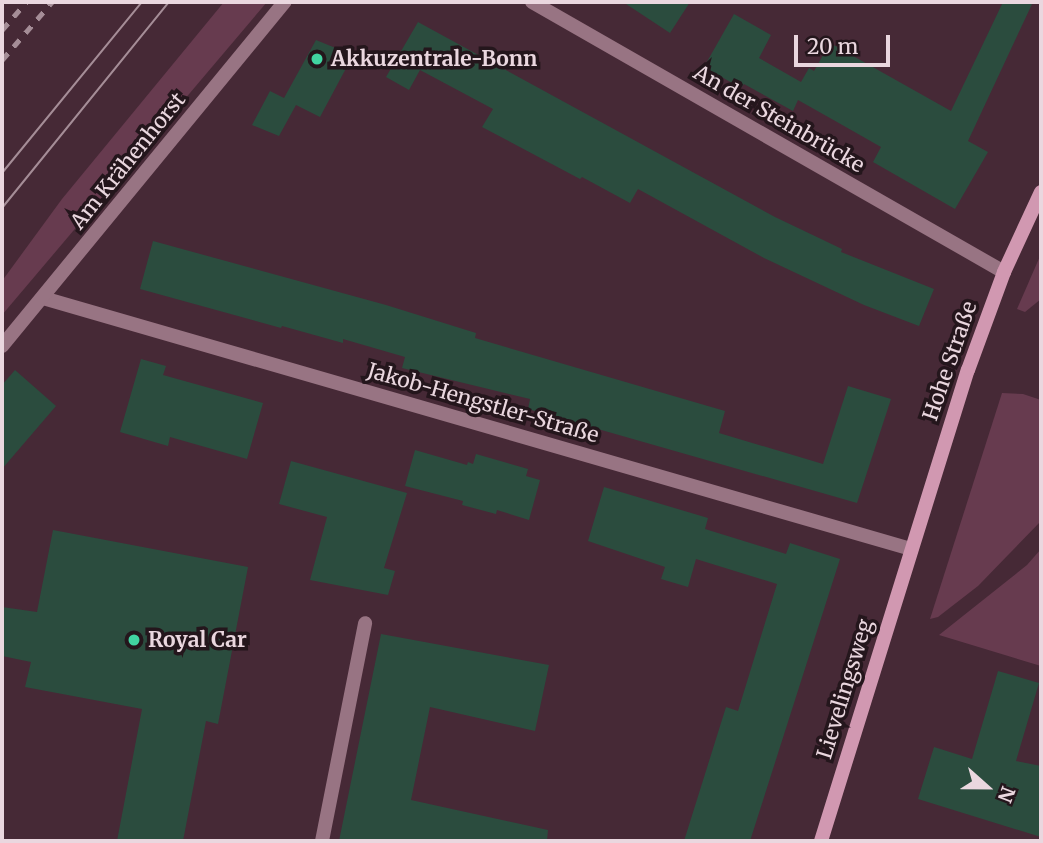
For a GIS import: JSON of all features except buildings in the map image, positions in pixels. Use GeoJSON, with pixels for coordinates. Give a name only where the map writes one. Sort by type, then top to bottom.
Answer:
{"type":"FeatureCollection","features":[{"type":"Feature","properties":{"kind":"street","name":"Am Krähenhorst"},"geometry":{"type":"LineString","coordinates":[[2,346],[285,2]]}},
{"type":"Feature","properties":{"kind":"street","name":"An der Steinbrücke"},"geometry":{"type":"LineString","coordinates":[[532,2],[1004,272]]}},
{"type":"Feature","properties":{"kind":"street","name":"Hohe Straße"},"geometry":{"type":"LineString","coordinates":[[911,549],[968,370],[1004,272],[1041,192]]}},
{"type":"Feature","properties":{"kind":"street","name":"Jakob-Hengstler-Straße"},"geometry":{"type":"LineString","coordinates":[[43,298],[911,549]]}},
{"type":"Feature","properties":{"kind":"street","name":"Lievelingsweg"},"geometry":{"type":"LineString","coordinates":[[821,841],[911,549]]}},
{"type":"Feature","properties":{"kind":"street"},"geometry":{"type":"LineString","coordinates":[[322,841],[365,623]]}},
{"type":"Feature","properties":{"kind":"shaded area"},"geometry":{"type":"Polygon","coordinates":[[[224,2],[267,2],[2,315],[2,281],[62,199],[224,2]]]}},
{"type":"Feature","properties":{"kind":"shaded area"},"geometry":{"type":"Polygon","coordinates":[[[1041,254],[1041,299],[1025,312],[1017,309],[1041,254]]]}},
{"type":"Feature","properties":{"kind":"shaded area"},"geometry":{"type":"Polygon","coordinates":[[[1002,393],[1023,394],[1041,400],[1041,521],[978,586],[938,617],[930,619],[1002,393]]]}},
{"type":"Feature","properties":{"kind":"shaded area"},"geometry":{"type":"Polygon","coordinates":[[[1041,549],[1041,666],[939,635],[1027,565],[1041,549]]]}},
{"type":"Feature","properties":{"kind":"tram line"},"geometry":{"type":"LineString","coordinates":[[2,173],[142,2]]}},
{"type":"Feature","properties":{"kind":"tram line"},"geometry":{"type":"LineString","coordinates":[[2,208],[169,2]]}},
{"type":"Feature","properties":{"kind":"railway"},"geometry":{"type":"LineString","coordinates":[[2,30],[26,2]]}},
{"type":"Feature","properties":{"kind":"railway"},"geometry":{"type":"LineString","coordinates":[[2,60],[52,2]]}},
{"type":"Feature","properties":{"kind":"place","name":"Akkuzentrale-Bonn"},"geometry":{"type":"Point","coordinates":[317,59]}},
{"type":"Feature","properties":{"kind":"place","name":"Royal Car"},"geometry":{"type":"Point","coordinates":[134,640]}}]}
